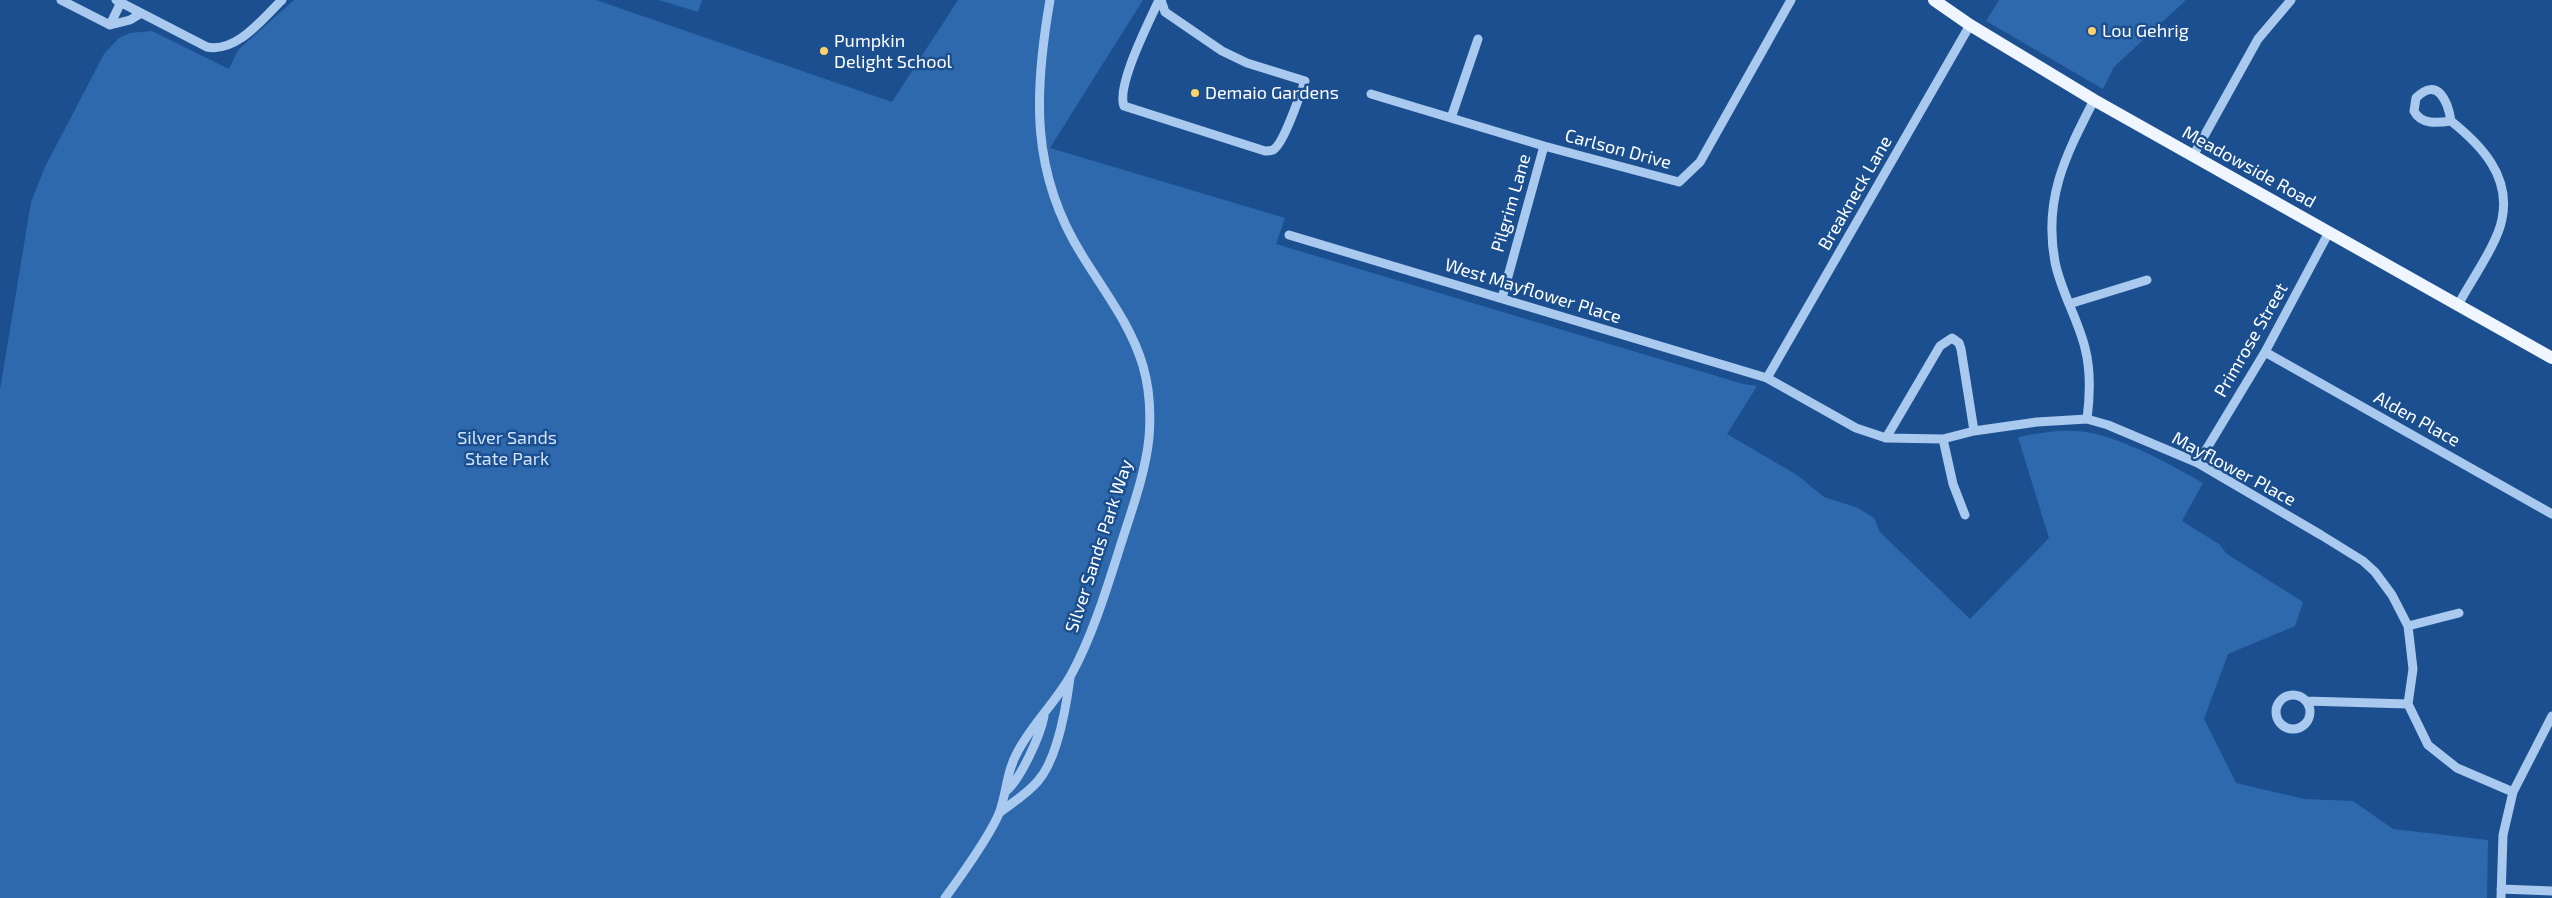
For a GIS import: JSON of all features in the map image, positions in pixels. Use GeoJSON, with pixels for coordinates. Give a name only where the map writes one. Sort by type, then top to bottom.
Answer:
{"type":"FeatureCollection","features":[{"type":"Feature","properties":{"kind":"main road","name":"Meadowside Road"},"geometry":{"type":"LineString","coordinates":[[1934,0],[1970,25],[2094,100],[2552,358]]}},
{"type":"Feature","properties":{"kind":"street"},"geometry":{"type":"LineString","coordinates":[[62,0],[110,25],[130,20],[140,14]]}},
{"type":"Feature","properties":{"kind":"street"},"geometry":{"type":"LineString","coordinates":[[110,25],[120,1],[140,14],[207,47],[223,48],[235,42],[282,0]]}},
{"type":"Feature","properties":{"kind":"street","name":"Silver Sands Park Way"},"geometry":{"type":"LineString","coordinates":[[999,813],[1024,794],[1043,773],[1055,748],[1071,675],[1100,607],[1146,460],[1151,410],[1148,387],[1132,338],[1061,217],[1046,168],[1040,134],[1038,97],[1041,50],[1050,0]]}},
{"type":"Feature","properties":{"kind":"street"},"geometry":{"type":"LineString","coordinates":[[1160,0],[1165,12],[1222,51],[1247,63],[1305,81],[1279,143],[1273,150],[1265,151],[1124,106],[1123,92],[1141,42],[1160,0]]}},
{"type":"Feature","properties":{"kind":"street","name":"Carlson Drive"},"geometry":{"type":"LineString","coordinates":[[1371,94],[1544,146],[1679,182],[1700,162],[1791,0]]}},
{"type":"Feature","properties":{"kind":"street"},"geometry":{"type":"LineString","coordinates":[[2192,156],[2258,39],[2291,0]]}},
{"type":"Feature","properties":{"kind":"street","name":"Breakneck Lane"},"geometry":{"type":"LineString","coordinates":[[1767,378],[1970,25]]}},
{"type":"Feature","properties":{"kind":"street"},"geometry":{"type":"LineString","coordinates":[[1451,118],[1478,40]]}},
{"type":"Feature","properties":{"kind":"street"},"geometry":{"type":"LineString","coordinates":[[2451,121],[2436,123],[2421,119],[2414,111],[2416,98],[2428,90],[2441,94],[2448,103],[2451,121],[2477,142],[2488,156],[2496,173],[2503,204],[2503,218],[2498,232],[2458,305]]}},
{"type":"Feature","properties":{"kind":"street"},"geometry":{"type":"LineString","coordinates":[[2088,420],[2090,388],[2085,348],[2056,262],[2052,228],[2053,205],[2061,168],[2094,100]]}},
{"type":"Feature","properties":{"kind":"street","name":"Pilgrim Lane"},"geometry":{"type":"LineString","coordinates":[[1502,298],[1544,146]]}},
{"type":"Feature","properties":{"kind":"street","name":"Primrose Street"},"geometry":{"type":"LineString","coordinates":[[2198,463],[2265,352],[2329,232]]}},
{"type":"Feature","properties":{"kind":"street","name":"West Mayflower Place"},"geometry":{"type":"LineString","coordinates":[[1289,235],[1767,378]]}},
{"type":"Feature","properties":{"kind":"street"},"geometry":{"type":"LineString","coordinates":[[2069,304],[2147,280]]}},
{"type":"Feature","properties":{"kind":"street"},"geometry":{"type":"LineString","coordinates":[[1886,438],[1940,346],[1952,338],[1959,343],[1974,430]]}},
{"type":"Feature","properties":{"kind":"street","name":"Alden Place"},"geometry":{"type":"LineString","coordinates":[[2265,352],[2552,514]]}},
{"type":"Feature","properties":{"kind":"street","name":"Mayflower Place"},"geometry":{"type":"LineString","coordinates":[[1767,378],[1856,428],[1886,438],[1906,440],[1943,439],[1974,430],[2037,422],[2088,420],[2108,425],[2198,463],[2363,561],[2388,589],[2408,626],[2413,669],[2408,704]]}},
{"type":"Feature","properties":{"kind":"street"},"geometry":{"type":"LineString","coordinates":[[1943,439],[1953,484],[1965,515]]}},
{"type":"Feature","properties":{"kind":"street"},"geometry":{"type":"LineString","coordinates":[[2408,626],[2459,613]]}},
{"type":"Feature","properties":{"kind":"street","name":"Silver Sands Park Way"},"geometry":{"type":"LineString","coordinates":[[945,898],[999,813],[1005,792],[1010,788],[1028,756],[1042,724],[1044,713],[1071,675]]}},
{"type":"Feature","properties":{"kind":"street"},"geometry":{"type":"LineString","coordinates":[[2306,701],[2408,704],[2428,745],[2441,757],[2457,768],[2513,792]]}},
{"type":"Feature","properties":{"kind":"street"},"geometry":{"type":"LineString","coordinates":[[2552,716],[2513,792],[2502,835],[2501,893],[2552,891]]}},
{"type":"Feature","properties":{"kind":"green space","name":"Silver Sands State Park"},"geometry":{"type":"Polygon","coordinates":[[[294,0],[596,0],[892,102],[958,0],[1143,0],[1050,148],[1285,218],[1276,244],[1743,384],[1757,386],[1727,434],[1797,475],[1824,497],[1858,508],[1874,518],[1880,532],[1970,619],[2049,538],[2018,437],[2046,432],[2075,431],[2107,437],[2141,450],[2203,483],[2182,521],[2219,544],[2227,554],[2303,602],[2295,626],[2228,654],[2204,719],[2236,783],[2304,799],[2353,801],[2393,829],[2488,840],[2487,898],[0,898],[0,390],[31,202],[45,167],[104,54],[119,38],[130,33],[152,31],[229,69],[238,50],[294,0]]]}},
{"type":"Feature","properties":{"kind":"green space"},"geometry":{"type":"Polygon","coordinates":[[[659,0],[702,0],[698,12],[659,0]]]}},
{"type":"Feature","properties":{"kind":"green space"},"geometry":{"type":"Polygon","coordinates":[[[1999,0],[2186,0],[2114,67],[2103,89],[1986,21],[1999,0]]]}},
{"type":"Feature","properties":{"kind":"place","name":"Lou Gehrig"},"geometry":{"type":"Point","coordinates":[2092,31]}},
{"type":"Feature","properties":{"kind":"place","name":"Pumpkin Delight School"},"geometry":{"type":"Point","coordinates":[824,51]}},
{"type":"Feature","properties":{"kind":"place","name":"Demaio Gardens"},"geometry":{"type":"Point","coordinates":[1195,93]}}]}
